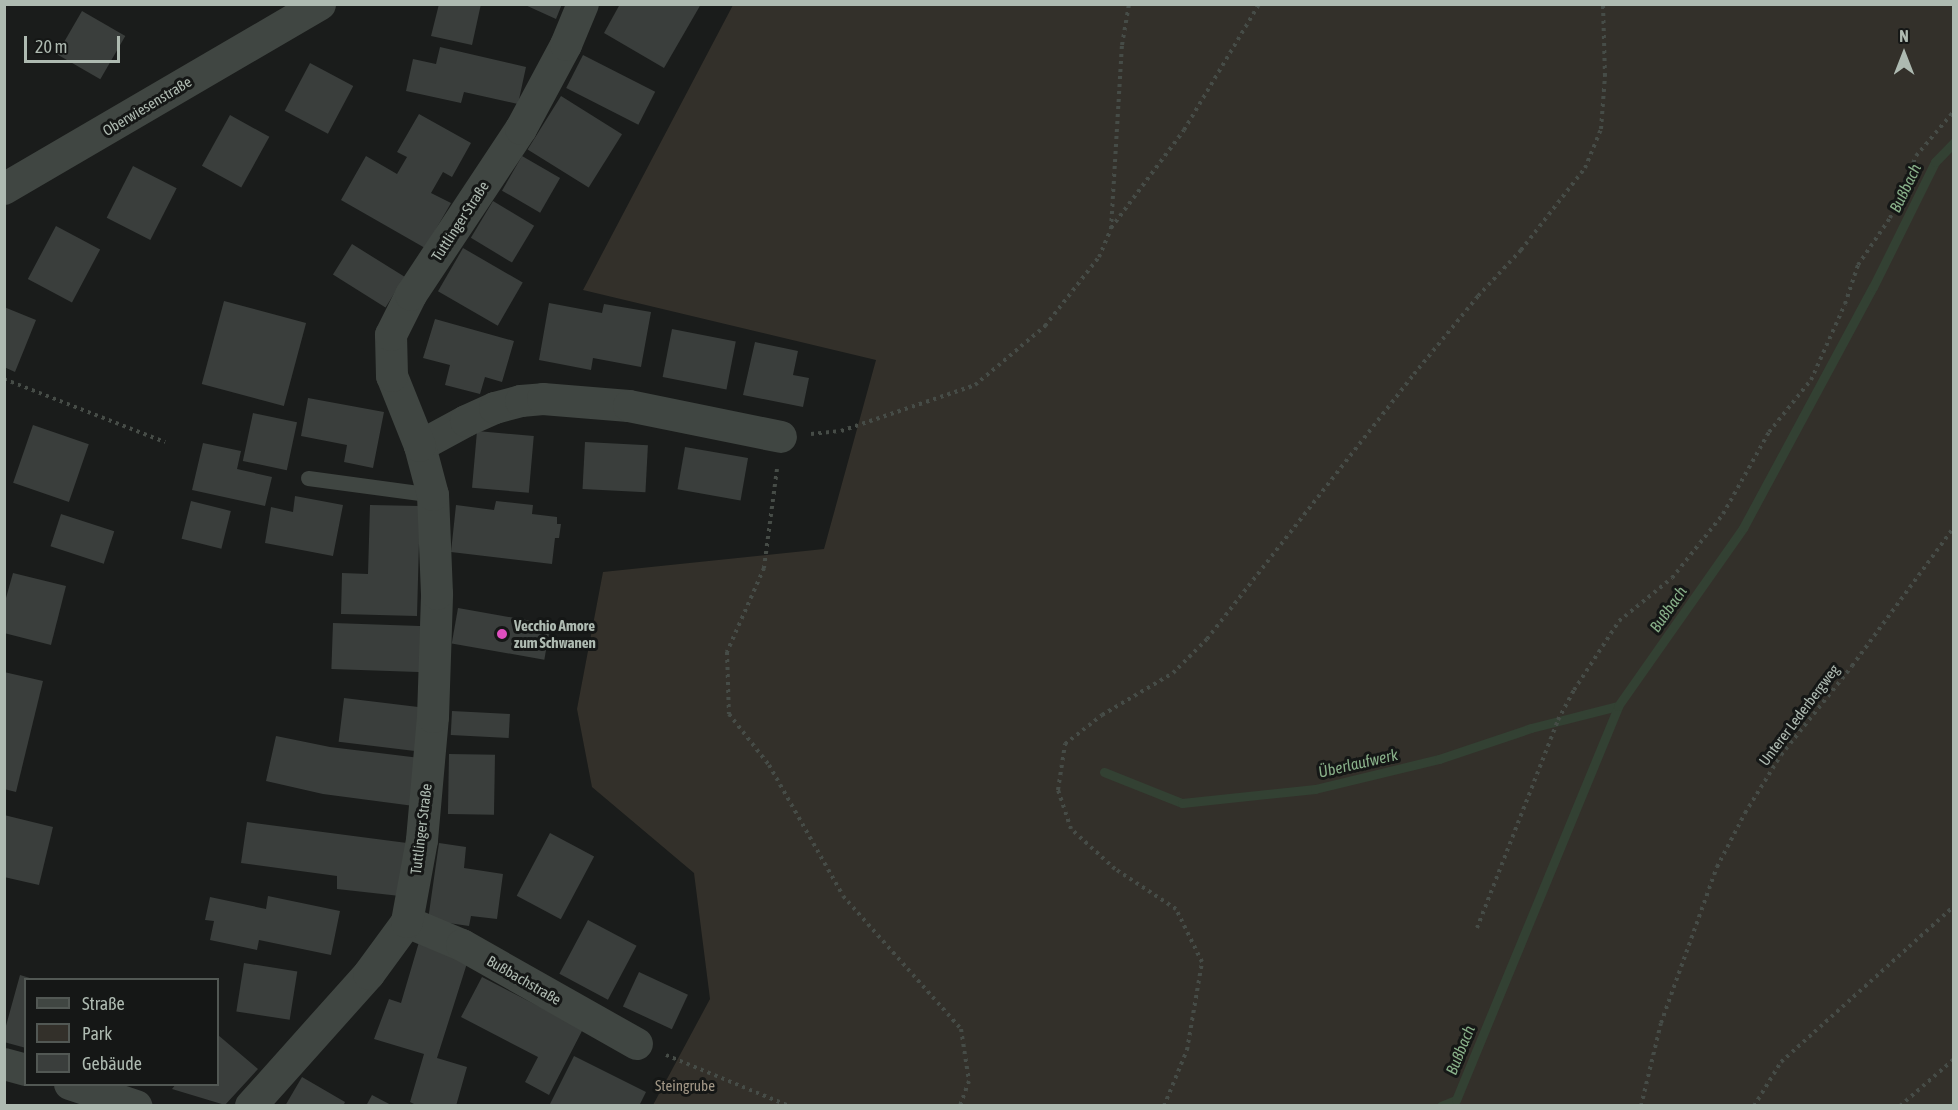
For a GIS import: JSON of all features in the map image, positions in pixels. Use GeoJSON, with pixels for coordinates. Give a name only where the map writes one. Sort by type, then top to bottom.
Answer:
{"type":"FeatureCollection","features":[{"type":"Feature","properties":{"kind":"street","name":"Oberwiesenstraße"},"geometry":{"type":"LineString","coordinates":[[4,189],[320,4]]}},
{"type":"Feature","properties":{"kind":"street","name":"Tuttlinger Straße"},"geometry":{"type":"LineString","coordinates":[[251,1106],[369,974],[407,922],[422,840],[433,717],[437,594],[433,495],[420,446],[393,375],[391,334],[411,295],[520,129],[566,45],[583,4]]}},
{"type":"Feature","properties":{"kind":"street"},"geometry":{"type":"LineString","coordinates":[[420,446],[495,408],[521,401],[543,399],[629,406],[782,437]]}},
{"type":"Feature","properties":{"kind":"street","name":"Bußbachstraße"},"geometry":{"type":"LineString","coordinates":[[407,922],[462,945],[637,1044]]}},
{"type":"Feature","properties":{"kind":"street"},"geometry":{"type":"LineString","coordinates":[[4,1064],[24,1069]]}},
{"type":"Feature","properties":{"kind":"street"},"geometry":{"type":"LineString","coordinates":[[76,1086],[136,1106]]}},
{"type":"Feature","properties":{"kind":"lane"},"geometry":{"type":"LineString","coordinates":[[308,478],[433,495]]}},
{"type":"Feature","properties":{"kind":"path"},"geometry":{"type":"LineString","coordinates":[[1111,229],[1122,45],[1129,4]]}},
{"type":"Feature","properties":{"kind":"path"},"geometry":{"type":"LineString","coordinates":[[960,1106],[969,1081],[961,1029],[843,896],[769,765],[729,714],[727,651],[764,568],[782,437],[841,431],[975,385],[1044,326],[1099,257],[1111,229],[1184,130],[1259,4]]}},
{"type":"Feature","properties":{"kind":"path"},"geometry":{"type":"LineString","coordinates":[[1164,1106],[1187,1050],[1202,962],[1176,909],[1115,869],[1071,829],[1058,790],[1065,744],[1102,715],[1173,673],[1207,639],[1414,374],[1478,296],[1521,250],[1585,168],[1600,129],[1605,76],[1604,4]]}},
{"type":"Feature","properties":{"kind":"path"},"geometry":{"type":"LineString","coordinates":[[1478,927],[1558,720],[1574,690],[1619,621],[1672,578],[1723,514],[1769,432],[1811,380],[1845,304],[1858,265],[1890,218],[1916,156],[1953,111]]}},
{"type":"Feature","properties":{"kind":"path"},"geometry":{"type":"LineString","coordinates":[[4,379],[165,442]]}},
{"type":"Feature","properties":{"kind":"path","name":"Unterer Lederbergweg"},"geometry":{"type":"LineString","coordinates":[[1641,1106],[1661,1023],[1717,867],[1745,813],[1781,755],[1852,666],[1953,527]]}},
{"type":"Feature","properties":{"kind":"path"},"geometry":{"type":"LineString","coordinates":[[1754,1106],[1781,1062],[1953,906]]}},
{"type":"Feature","properties":{"kind":"path"},"geometry":{"type":"LineString","coordinates":[[637,1044],[789,1106]]}},
{"type":"Feature","properties":{"kind":"path"},"geometry":{"type":"LineString","coordinates":[[1900,1106],[1953,1059]]}},
{"type":"Feature","properties":{"kind":"green space","name":"Steingrube"},"geometry":{"type":"Polygon","coordinates":[[[733,5],[1953,5],[1953,1105],[653,1105],[710,999],[694,873],[592,787],[577,709],[603,572],[824,549],[876,360],[583,290],[733,5]]]}},
{"type":"Feature","properties":{"kind":"building"},"geometry":{"type":"Polygon","coordinates":[[[439,4],[481,4],[472,45],[431,36],[439,4]]]}},
{"type":"Feature","properties":{"kind":"building"},"geometry":{"type":"Polygon","coordinates":[[[523,4],[562,4],[556,19],[523,4]]]}},
{"type":"Feature","properties":{"kind":"building"},"geometry":{"type":"Polygon","coordinates":[[[620,4],[701,4],[664,68],[604,33],[620,4]]]}},
{"type":"Feature","properties":{"kind":"building"},"geometry":{"type":"Polygon","coordinates":[[[82,11],[125,36],[100,79],[57,54],[82,11]]]}},
{"type":"Feature","properties":{"kind":"building"},"geometry":{"type":"Polygon","coordinates":[[[440,47],[526,67],[518,104],[464,92],[461,103],[406,91],[413,59],[436,64],[440,47]]]}},
{"type":"Feature","properties":{"kind":"building"},"geometry":{"type":"Polygon","coordinates":[[[583,55],[655,92],[638,125],[566,88],[583,55]]]}},
{"type":"Feature","properties":{"kind":"building"},"geometry":{"type":"Polygon","coordinates":[[[310,63],[353,86],[328,134],[285,111],[310,63]]]}},
{"type":"Feature","properties":{"kind":"building"},"geometry":{"type":"Polygon","coordinates":[[[561,96],[622,134],[589,188],[528,149],[561,96]]]}},
{"type":"Feature","properties":{"kind":"building"},"geometry":{"type":"Polygon","coordinates":[[[419,114],[471,143],[452,177],[443,172],[431,193],[451,203],[425,248],[341,200],[366,156],[397,174],[407,157],[397,152],[419,114]]]}},
{"type":"Feature","properties":{"kind":"building"},"geometry":{"type":"Polygon","coordinates":[[[230,115],[269,137],[241,188],[202,166],[230,115]]]}},
{"type":"Feature","properties":{"kind":"building"},"geometry":{"type":"Polygon","coordinates":[[[522,156],[560,178],[540,213],[502,191],[522,156]]]}},
{"type":"Feature","properties":{"kind":"building"},"geometry":{"type":"Polygon","coordinates":[[[133,166],[177,188],[150,240],[107,218],[133,166]]]}},
{"type":"Feature","properties":{"kind":"building"},"geometry":{"type":"Polygon","coordinates":[[[493,201],[534,226],[512,263],[471,238],[493,201]]]}},
{"type":"Feature","properties":{"kind":"building"},"geometry":{"type":"Polygon","coordinates":[[[56,226],[100,249],[72,302],[28,279],[56,226]]]}},
{"type":"Feature","properties":{"kind":"building"},"geometry":{"type":"Polygon","coordinates":[[[352,244],[405,277],[386,307],[333,275],[352,244]]]}},
{"type":"Feature","properties":{"kind":"building"},"geometry":{"type":"Polygon","coordinates":[[[463,248],[523,282],[498,326],[438,291],[463,248]]]}},
{"type":"Feature","properties":{"kind":"building"},"geometry":{"type":"Polygon","coordinates":[[[224,301],[306,323],[284,406],[202,384],[224,301]]]}},
{"type":"Feature","properties":{"kind":"building"},"geometry":{"type":"Polygon","coordinates":[[[549,303],[602,313],[604,304],[651,312],[641,367],[593,358],[591,370],[539,360],[549,303]]]}},
{"type":"Feature","properties":{"kind":"building"},"geometry":{"type":"Polygon","coordinates":[[[4,307],[36,320],[15,372],[4,367],[4,307]]]}},
{"type":"Feature","properties":{"kind":"building"},"geometry":{"type":"Polygon","coordinates":[[[435,319],[514,341],[502,382],[485,377],[480,394],[445,385],[450,365],[423,358],[435,319]]]}},
{"type":"Feature","properties":{"kind":"building"},"geometry":{"type":"Polygon","coordinates":[[[672,329],[736,341],[726,390],[663,377],[672,329]]]}},
{"type":"Feature","properties":{"kind":"building"},"geometry":{"type":"Polygon","coordinates":[[[755,342],[798,351],[793,375],[809,378],[803,407],[743,395],[755,342]]]}},
{"type":"Feature","properties":{"kind":"building"},"geometry":{"type":"Polygon","coordinates":[[[308,398],[384,412],[373,468],[344,462],[347,445],[301,436],[308,398]]]}},
{"type":"Feature","properties":{"kind":"building"},"geometry":{"type":"Polygon","coordinates":[[[253,413],[297,422],[287,470],[243,461],[253,413]]]}},
{"type":"Feature","properties":{"kind":"building"},"geometry":{"type":"Polygon","coordinates":[[[33,425],[89,444],[69,502],[13,483],[33,425]]]}},
{"type":"Feature","properties":{"kind":"building"},"geometry":{"type":"Polygon","coordinates":[[[477,431],[534,436],[529,493],[472,488],[477,431]]]}},
{"type":"Feature","properties":{"kind":"building"},"geometry":{"type":"Polygon","coordinates":[[[585,442],[648,445],[645,492],[583,489],[585,442]]]}},
{"type":"Feature","properties":{"kind":"building"},"geometry":{"type":"Polygon","coordinates":[[[203,443],[241,451],[237,469],[272,477],[265,506],[192,490],[203,443]]]}},
{"type":"Feature","properties":{"kind":"building"},"geometry":{"type":"Polygon","coordinates":[[[685,447],[748,458],[741,500],[678,489],[685,447]]]}},
{"type":"Feature","properties":{"kind":"building"},"geometry":{"type":"Polygon","coordinates":[[[295,496],[343,505],[333,556],[265,543],[271,507],[293,512],[295,496]]]}},
{"type":"Feature","properties":{"kind":"building"},"geometry":{"type":"Polygon","coordinates":[[[191,501],[231,511],[221,549],[182,539],[191,501]]]}},
{"type":"Feature","properties":{"kind":"building"},"geometry":{"type":"Polygon","coordinates":[[[496,501],[533,505],[532,514],[557,517],[557,524],[561,524],[559,538],[555,538],[552,564],[451,552],[456,505],[494,510],[496,501]]]}},
{"type":"Feature","properties":{"kind":"building"},"geometry":{"type":"Polygon","coordinates":[[[370,505],[420,506],[417,616],[341,614],[342,573],[368,574],[370,505]]]}},
{"type":"Feature","properties":{"kind":"building"},"geometry":{"type":"Polygon","coordinates":[[[61,514],[114,531],[104,564],[50,546],[61,514]]]}},
{"type":"Feature","properties":{"kind":"building"},"geometry":{"type":"Polygon","coordinates":[[[13,573],[66,586],[51,645],[4,633],[4,605],[13,573]]]}},
{"type":"Feature","properties":{"kind":"building","name":"Vecchio Amore zum Schwanen"},"geometry":{"type":"Polygon","coordinates":[[[458,608],[551,624],[544,660],[452,643],[458,608]]]}},
{"type":"Feature","properties":{"kind":"building"},"geometry":{"type":"Polygon","coordinates":[[[333,623],[427,626],[425,672],[331,669],[333,623]]]}},
{"type":"Feature","properties":{"kind":"building"},"geometry":{"type":"Polygon","coordinates":[[[4,672],[43,681],[16,792],[4,789],[4,672]]]}},
{"type":"Feature","properties":{"kind":"building"},"geometry":{"type":"Polygon","coordinates":[[[344,698],[424,708],[419,752],[339,742],[344,698]]]}},
{"type":"Feature","properties":{"kind":"building"},"geometry":{"type":"Polygon","coordinates":[[[452,711],[510,714],[509,738],[451,735],[452,711]]]}},
{"type":"Feature","properties":{"kind":"building"},"geometry":{"type":"Polygon","coordinates":[[[276,736],[330,747],[420,758],[414,806],[323,794],[266,781],[276,736]]]}},
{"type":"Feature","properties":{"kind":"building"},"geometry":{"type":"Polygon","coordinates":[[[449,754],[495,755],[494,815],[448,814],[449,754]]]}},
{"type":"Feature","properties":{"kind":"building"},"geometry":{"type":"Polygon","coordinates":[[[4,815],[53,827],[39,885],[4,877],[4,815]]]}},
{"type":"Feature","properties":{"kind":"building"},"geometry":{"type":"Polygon","coordinates":[[[247,822],[407,843],[400,896],[337,889],[337,876],[241,863],[247,822]]]}},
{"type":"Feature","properties":{"kind":"building"},"geometry":{"type":"Polygon","coordinates":[[[550,833],[594,856],[561,919],[517,896],[550,833]]]}},
{"type":"Feature","properties":{"kind":"building"},"geometry":{"type":"Polygon","coordinates":[[[439,843],[466,847],[464,868],[503,874],[497,919],[471,916],[469,926],[428,920],[439,843]]]}},
{"type":"Feature","properties":{"kind":"building"},"geometry":{"type":"Polygon","coordinates":[[[268,896],[340,911],[331,955],[259,940],[257,950],[210,940],[214,921],[205,920],[210,897],[266,909],[268,896]]]}},
{"type":"Feature","properties":{"kind":"building"},"geometry":{"type":"Polygon","coordinates":[[[588,920],[637,946],[608,1000],[559,974],[588,920]]]}},
{"type":"Feature","properties":{"kind":"building"},"geometry":{"type":"Polygon","coordinates":[[[419,942],[469,957],[437,1058],[467,1067],[456,1106],[418,1106],[410,1102],[424,1054],[374,1039],[389,999],[401,1003],[419,942]]]}},
{"type":"Feature","properties":{"kind":"building"},"geometry":{"type":"Polygon","coordinates":[[[244,963],[297,971],[290,1020],[236,1011],[244,963]]]}},
{"type":"Feature","properties":{"kind":"building"},"geometry":{"type":"Polygon","coordinates":[[[639,972],[688,995],[672,1029],[623,1006],[639,972]]]}},
{"type":"Feature","properties":{"kind":"building"},"geometry":{"type":"Polygon","coordinates":[[[20,975],[30,978],[24,978],[24,1047],[4,1042],[4,1033],[20,975]]]}},
{"type":"Feature","properties":{"kind":"building"},"geometry":{"type":"Polygon","coordinates":[[[482,977],[583,1029],[549,1095],[525,1082],[538,1057],[461,1017],[482,977]]]}},
{"type":"Feature","properties":{"kind":"building"},"geometry":{"type":"Polygon","coordinates":[[[219,1036],[258,1069],[225,1105],[172,1089],[174,1086],[219,1086],[219,1036]]]}},
{"type":"Feature","properties":{"kind":"building"},"geometry":{"type":"Polygon","coordinates":[[[574,1056],[646,1092],[639,1106],[549,1106],[574,1056]]]}},
{"type":"Feature","properties":{"kind":"building"},"geometry":{"type":"Polygon","coordinates":[[[302,1077],[345,1102],[343,1106],[285,1106],[302,1077]]]}},
{"type":"Feature","properties":{"kind":"building"},"geometry":{"type":"Polygon","coordinates":[[[372,1095],[393,1106],[366,1106],[372,1095]]]}},
{"type":"Feature","properties":{"kind":"waterway","name":"Bußbach"},"geometry":{"type":"LineString","coordinates":[[1441,1106],[1456,1100],[1618,706],[1743,528],[1873,287],[1935,162],[1954,142]]}},
{"type":"Feature","properties":{"kind":"waterway","name":"Überlaufwerk"},"geometry":{"type":"LineString","coordinates":[[1104,772],[1182,803],[1315,789],[1439,759],[1531,728],[1618,706]]}},
{"type":"Feature","properties":{"kind":"place","name":"Vecchio Amore zum Schwanen"},"geometry":{"type":"Point","coordinates":[502,634]}}]}
